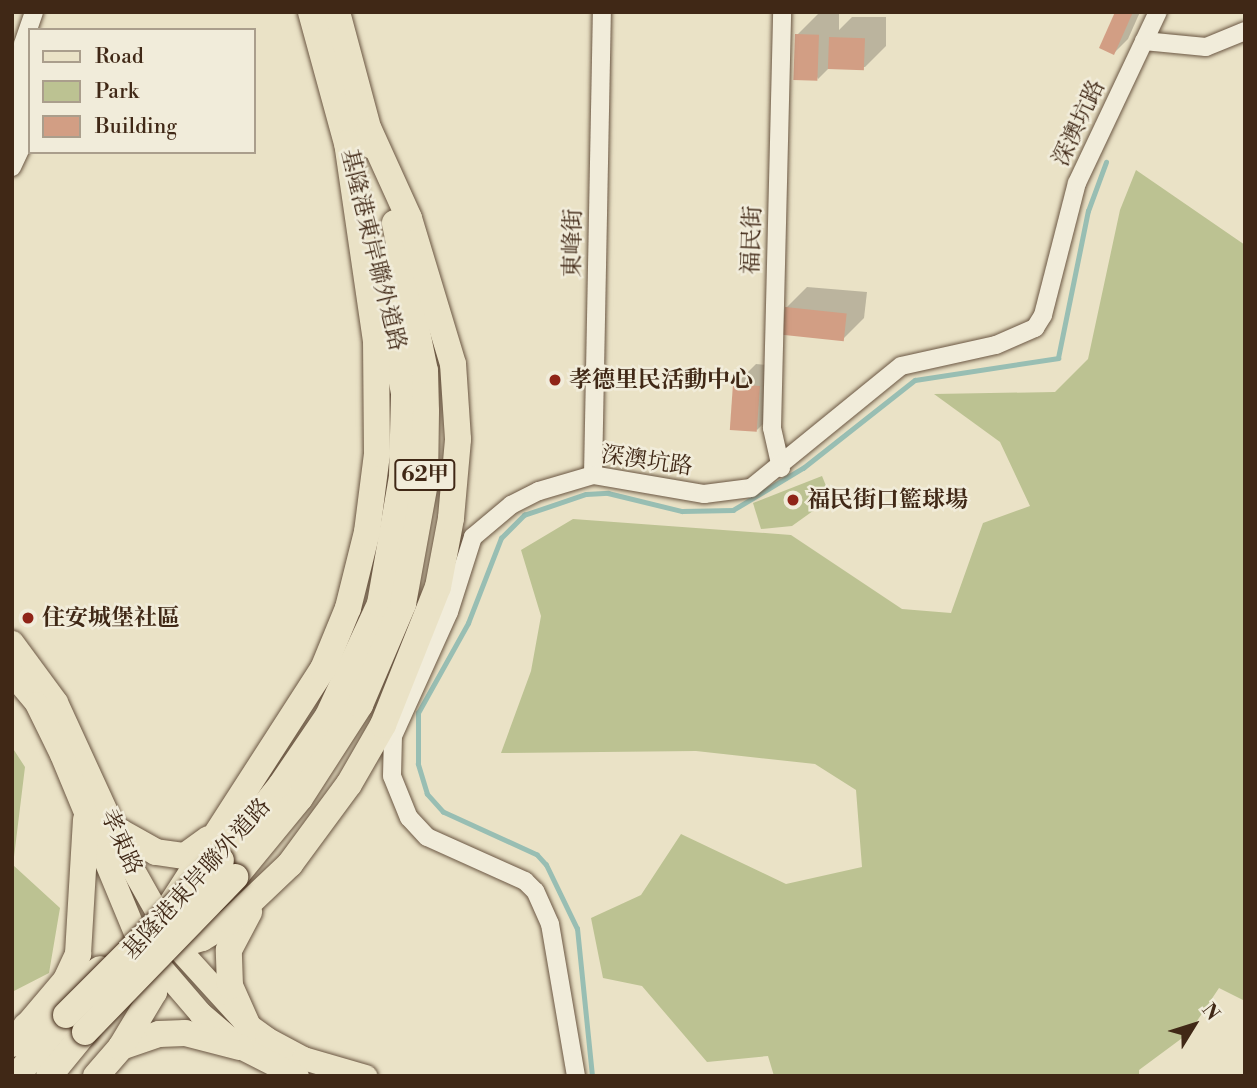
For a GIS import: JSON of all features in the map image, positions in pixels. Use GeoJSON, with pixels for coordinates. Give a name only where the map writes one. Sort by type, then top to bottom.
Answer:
{"type":"FeatureCollection","features":[{"type":"Feature","properties":{"kind":"highway","name":"基隆港東岸聯外道路"},"geometry":{"type":"LineString","coordinates":[[17,1076],[76,1024],[228,868],[360,705],[392,636],[403,604],[425,483],[425,372],[399,240],[311,12]]}},
{"type":"Feature","properties":{"kind":"highway","name":"基隆港東岸聯外道路"},"geometry":{"type":"LineString","coordinates":[[337,12],[358,136]]}},
{"type":"Feature","properties":{"kind":"highway"},"geometry":{"type":"LineString","coordinates":[[117,830],[156,852],[185,856],[213,834],[323,669],[348,608],[367,532],[377,454],[376,341],[358,136]]}},
{"type":"Feature","properties":{"kind":"highway"},"geometry":{"type":"LineString","coordinates":[[121,1047],[159,1034],[243,1035],[230,986],[229,950],[249,912],[290,864],[323,819],[383,725],[438,587],[451,518],[458,439],[453,364],[436,300],[409,218],[358,136]]}},
{"type":"Feature","properties":{"kind":"highway"},"geometry":{"type":"LineString","coordinates":[[96,1076],[121,1047],[154,992],[158,945],[235,804]]}},
{"type":"Feature","properties":{"kind":"highway"},"geometry":{"type":"LineString","coordinates":[[19,1035],[66,980],[78,954],[86,820]]}},
{"type":"Feature","properties":{"kind":"highway"},"geometry":{"type":"LineString","coordinates":[[19,1035],[121,951],[216,932],[290,864]]}},
{"type":"Feature","properties":{"kind":"highway","name":"基隆港東岸聯外道路"},"geometry":{"type":"LineString","coordinates":[[49,1076],[76,1024]]}},
{"type":"Feature","properties":{"kind":"main road","name":"孝東路"},"geometry":{"type":"LineString","coordinates":[[12,642],[56,702],[117,830],[158,945]]}},
{"type":"Feature","properties":{"kind":"main road","name":"孝東路"},"geometry":{"type":"LineString","coordinates":[[12,674],[36,703],[86,820],[200,1013],[243,1035],[303,1058],[365,1076]]}},
{"type":"Feature","properties":{"kind":"main road","name":"孝東路"},"geometry":{"type":"LineString","coordinates":[[243,1035],[296,1076]]}},
{"type":"Feature","properties":{"kind":"street","name":"東峰街"},"geometry":{"type":"LineString","coordinates":[[593,475],[603,12]]}},
{"type":"Feature","properties":{"kind":"street","name":"福民街"},"geometry":{"type":"LineString","coordinates":[[781,468],[772,428],[782,12]]}},
{"type":"Feature","properties":{"kind":"street","name":"深澳坑路"},"geometry":{"type":"LineString","coordinates":[[576,1076],[550,924],[535,891],[524,881],[427,837],[410,818],[398,796],[390,754],[400,717],[449,612],[473,537],[511,505],[539,491],[593,475],[729,494],[751,488],[781,468],[901,366],[996,345],[1035,328],[1043,315],[1077,184],[1158,12]]}},
{"type":"Feature","properties":{"kind":"street"},"geometry":{"type":"LineString","coordinates":[[12,167],[22,146],[23,44],[28,29]]}},
{"type":"Feature","properties":{"kind":"street"},"geometry":{"type":"LineString","coordinates":[[1144,41],[1206,47],[1245,31]]}},
{"type":"Feature","properties":{"kind":"green space"},"geometry":{"type":"Polygon","coordinates":[[[1136,170],[1245,245],[1245,1001],[1219,988],[1189,1033],[1139,1070],[1139,1076],[774,1076],[768,1056],[707,1062],[642,986],[603,978],[591,918],[641,895],[681,834],[786,884],[862,867],[856,790],[815,764],[696,751],[501,753],[531,671],[541,616],[521,550],[573,519],[791,535],[902,609],[951,613],[983,523],[1030,506],[1000,442],[934,394],[1055,392],[1088,359],[1120,210],[1136,170]]]}},
{"type":"Feature","properties":{"kind":"green space","name":"福民街口籃球場"},"geometry":{"type":"Polygon","coordinates":[[[822,476],[831,498],[792,526],[761,529],[753,503],[822,476]]]}},
{"type":"Feature","properties":{"kind":"green space"},"geometry":{"type":"Polygon","coordinates":[[[12,747],[25,767],[13,865],[60,908],[49,973],[12,992],[12,747]]]}},
{"type":"Feature","properties":{"kind":"building"},"geometry":{"type":"Polygon","coordinates":[[[1115,12],[1133,12],[1114,55],[1099,48],[1115,12]]]}},
{"type":"Feature","properties":{"kind":"building"},"geometry":{"type":"Polygon","coordinates":[[[795,34],[819,35],[817,81],[793,80],[795,34]]]}},
{"type":"Feature","properties":{"kind":"building"},"geometry":{"type":"Polygon","coordinates":[[[829,37],[865,38],[864,70],[828,69],[829,37]]]}},
{"type":"Feature","properties":{"kind":"building"},"geometry":{"type":"Polygon","coordinates":[[[785,307],[847,313],[844,341],[782,335],[785,307]]]}},
{"type":"Feature","properties":{"kind":"building"},"geometry":{"type":"Polygon","coordinates":[[[733,384],[760,386],[757,432],[730,430],[733,384]]]}},
{"type":"Feature","properties":{"kind":"waterway"},"geometry":{"type":"LineString","coordinates":[[592,1076],[577,929],[546,865],[537,855],[443,812],[427,794],[418,764],[418,713],[468,623],[501,538],[524,515],[586,494],[608,493],[682,511],[733,510],[803,468],[915,380],[1058,358],[1088,211],[1106,162]]}},
{"type":"Feature","properties":{"kind":"place","name":"孝德里民活動中心"},"geometry":{"type":"Point","coordinates":[555,380]}},
{"type":"Feature","properties":{"kind":"place","name":"福民街口籃球場"},"geometry":{"type":"Point","coordinates":[793,500]}},
{"type":"Feature","properties":{"kind":"place","name":"住安城堡社區"},"geometry":{"type":"Point","coordinates":[28,618]}}]}
